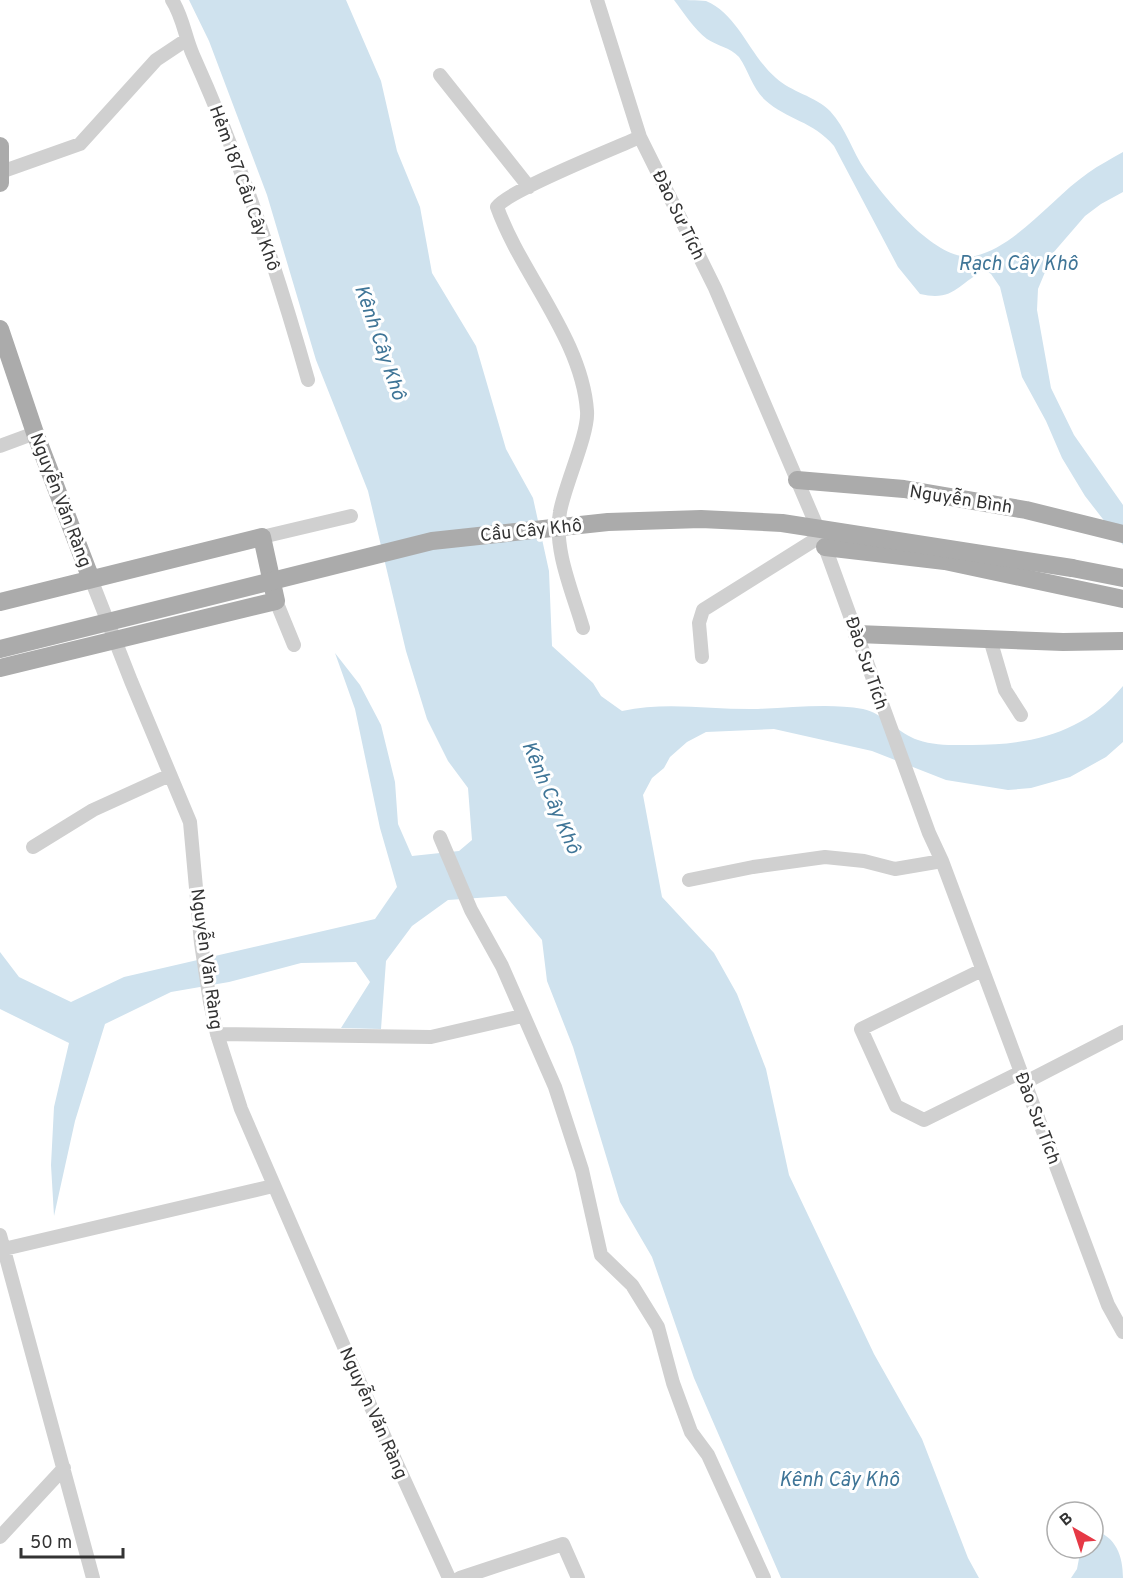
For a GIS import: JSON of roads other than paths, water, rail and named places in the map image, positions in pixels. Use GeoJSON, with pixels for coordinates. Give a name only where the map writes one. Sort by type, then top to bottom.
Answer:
{"type":"FeatureCollection","features":[{"type":"Feature","properties":{"kind":"main road"},"geometry":{"type":"LineString","coordinates":[[0,146],[0,183]]}},
{"type":"Feature","properties":{"kind":"main road","name":"Nguyễn Văn Ràng"},"geometry":{"type":"LineString","coordinates":[[0,329],[34,433],[91,579]]}},
{"type":"Feature","properties":{"kind":"main road","name":"Nguyễn Bình"},"geometry":{"type":"LineString","coordinates":[[797,480],[915,491],[1026,510],[1123,534]]}},
{"type":"Feature","properties":{"kind":"main road","name":"Cầu Cây Khô"},"geometry":{"type":"LineString","coordinates":[[0,649],[432,541],[608,522],[701,519],[782,523],[1123,578]]}},
{"type":"Feature","properties":{"kind":"main road"},"geometry":{"type":"LineString","coordinates":[[0,602],[262,537],[276,601],[0,668]]}},
{"type":"Feature","properties":{"kind":"main road"},"geometry":{"type":"LineString","coordinates":[[823,542],[945,561],[1123,599]]}},
{"type":"Feature","properties":{"kind":"main road"},"geometry":{"type":"LineString","coordinates":[[857,634],[1123,641]]}},
{"type":"Feature","properties":{"kind":"street","name":"Hẻm 187 Cầu Cây Khô"},"geometry":{"type":"LineString","coordinates":[[172,0],[179,10],[186,40],[215,103],[287,303],[308,380]]}},
{"type":"Feature","properties":{"kind":"street","name":"Đào Sư Tích"},"geometry":{"type":"LineString","coordinates":[[600,1],[640,137],[715,288],[823,542],[929,833],[942,861],[1108,1305],[1121,1322]]}},
{"type":"Feature","properties":{"kind":"street"},"geometry":{"type":"LineString","coordinates":[[1,172],[80,144],[156,60],[186,40]]}},
{"type":"Feature","properties":{"kind":"street"},"geometry":{"type":"LineString","coordinates":[[440,75],[529,187]]}},
{"type":"Feature","properties":{"kind":"street"},"geometry":{"type":"LineString","coordinates":[[583,628],[561,548],[559,514],[588,414],[583,383],[569,348],[497,207],[500,202],[529,187],[640,137]]}},
{"type":"Feature","properties":{"kind":"street"},"geometry":{"type":"LineString","coordinates":[[0,446],[34,433]]}},
{"type":"Feature","properties":{"kind":"street"},"geometry":{"type":"LineString","coordinates":[[262,537],[351,516]]}},
{"type":"Feature","properties":{"kind":"street"},"geometry":{"type":"LineString","coordinates":[[702,657],[699,623],[703,610],[823,542]]}},
{"type":"Feature","properties":{"kind":"street","name":"Nguyễn Văn Ràng"},"geometry":{"type":"LineString","coordinates":[[91,579],[190,822],[201,943],[210,1002],[217,1034],[241,1109],[273,1186],[449,1578]]}},
{"type":"Feature","properties":{"kind":"street"},"geometry":{"type":"LineString","coordinates":[[276,601],[294,645]]}},
{"type":"Feature","properties":{"kind":"street"},"geometry":{"type":"LineString","coordinates":[[990,639],[1005,690],[1021,715]]}},
{"type":"Feature","properties":{"kind":"street"},"geometry":{"type":"LineString","coordinates":[[33,847],[93,810],[170,775]]}},
{"type":"Feature","properties":{"kind":"street"},"geometry":{"type":"LineString","coordinates":[[440,837],[471,910],[502,966],[555,1087],[582,1170],[602,1255],[632,1284],[658,1327],[673,1383],[691,1432],[708,1455],[764,1578]]}},
{"type":"Feature","properties":{"kind":"street"},"geometry":{"type":"LineString","coordinates":[[689,880],[753,867],[825,857],[864,861],[895,869],[942,861]]}},
{"type":"Feature","properties":{"kind":"street"},"geometry":{"type":"LineString","coordinates":[[982,970],[861,1029],[896,1106],[924,1120],[1123,1032]]}},
{"type":"Feature","properties":{"kind":"street"},"geometry":{"type":"LineString","coordinates":[[217,1034],[431,1037],[522,1016]]}},
{"type":"Feature","properties":{"kind":"street"},"geometry":{"type":"LineString","coordinates":[[2,1249],[273,1186]]}},
{"type":"Feature","properties":{"kind":"street"},"geometry":{"type":"LineString","coordinates":[[0,1234],[2,1249],[93,1578]]}},
{"type":"Feature","properties":{"kind":"street"},"geometry":{"type":"LineString","coordinates":[[0,1537],[64,1468]]}},
{"type":"Feature","properties":{"kind":"street"},"geometry":{"type":"LineString","coordinates":[[460,1578],[563,1544],[578,1578]]}},
{"type":"Feature","properties":{"kind":"water","name":"Kênh Cây Khô"},"geometry":{"type":"Polygon","coordinates":[[[189,0],[346,0],[381,81],[397,151],[420,207],[432,273],[476,346],[506,449],[533,498],[549,571],[552,646],[593,683],[601,696],[622,711],[673,706],[741,709],[850,707],[870,711],[918,740],[938,744],[972,745],[1015,742],[1055,733],[1091,715],[1123,686],[1123,742],[1106,757],[1070,777],[1031,788],[1008,790],[946,780],[872,751],[774,729],[706,732],[687,742],[670,757],[664,768],[652,778],[643,795],[662,897],[714,953],[737,994],[766,1069],[789,1175],[874,1354],[922,1439],[968,1558],[979,1578],[781,1578],[694,1378],[652,1257],[620,1202],[573,1047],[547,981],[542,940],[506,896],[448,900],[412,926],[386,961],[381,1029],[341,1028],[370,982],[356,962],[301,963],[229,982],[171,992],[105,1024],[75,1121],[54,1216],[51,1165],[54,1107],[69,1043],[0,1009],[0,952],[19,977],[71,1002],[124,977],[375,919],[397,887],[380,828],[355,709],[335,653],[360,685],[381,725],[395,782],[398,824],[412,856],[459,851],[472,840],[468,788],[448,761],[427,719],[406,651],[368,491],[316,360],[267,195],[209,41],[189,0]]]}},
{"type":"Feature","properties":{"kind":"water","name":"Rạch Cây Khô"},"geometry":{"type":"Polygon","coordinates":[[[674,0],[706,1],[727,15],[776,78],[830,111],[865,170],[899,212],[929,240],[960,256],[975,256],[1005,243],[1075,183],[1096,167],[1123,152],[1123,192],[1085,216],[1053,253],[1038,289],[1037,310],[1051,388],[1074,435],[1123,505],[1123,545],[1085,496],[1062,458],[1046,421],[1022,377],[1000,287],[991,274],[985,270],[949,293],[932,296],[920,294],[898,267],[834,146],[817,131],[773,107],[765,100],[739,57],[702,35],[674,0]]]}},
{"type":"Feature","properties":{"kind":"water"},"geometry":{"type":"Polygon","coordinates":[[[1105,1536],[1113,1542],[1120,1555],[1123,1578],[1071,1578],[1077,1569],[1079,1560],[1105,1560],[1105,1536]]]}}]}
